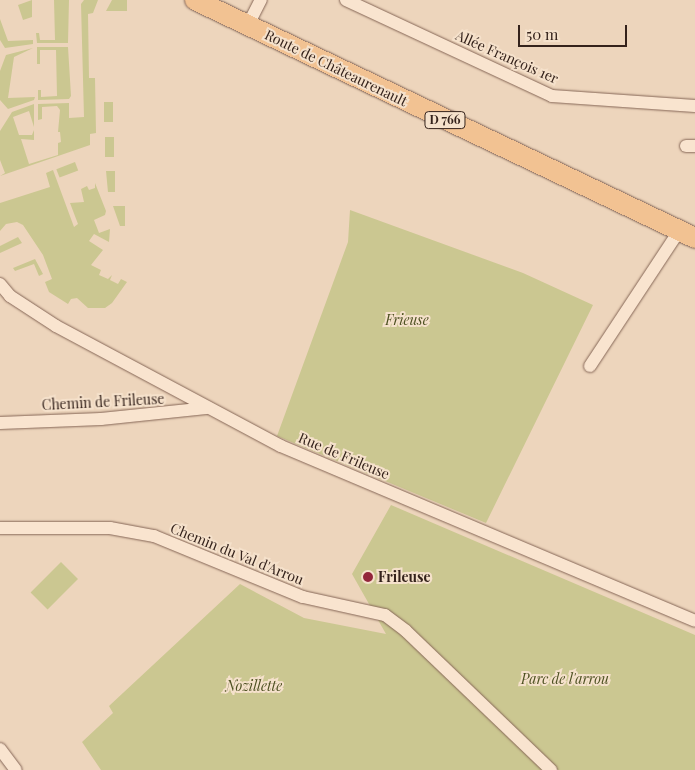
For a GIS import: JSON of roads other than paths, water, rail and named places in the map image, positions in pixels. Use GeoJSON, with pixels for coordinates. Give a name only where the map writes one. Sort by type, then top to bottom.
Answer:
{"type":"FeatureCollection","features":[{"type":"Feature","properties":{"kind":"main road","name":"Route de Châteaurenault"},"geometry":{"type":"LineString","coordinates":[[195,0],[687,235]]}},
{"type":"Feature","properties":{"kind":"street"},"geometry":{"type":"LineString","coordinates":[[248,25],[261,0]]}},
{"type":"Feature","properties":{"kind":"street","name":"Allée François 1er"},"geometry":{"type":"LineString","coordinates":[[346,0],[552,96],[695,106]]}},
{"type":"Feature","properties":{"kind":"street"},"geometry":{"type":"LineString","coordinates":[[590,366],[687,235]]}},
{"type":"Feature","properties":{"kind":"street","name":"Rue de Frileuse"},"geometry":{"type":"LineString","coordinates":[[0,284],[10,296],[56,326],[281,446],[695,621]]}},
{"type":"Feature","properties":{"kind":"street","name":"Chemin de Frileuse"},"geometry":{"type":"LineString","coordinates":[[0,423],[101,419],[208,408]]}},
{"type":"Feature","properties":{"kind":"street","name":"Chemin du Val d'Arrou"},"geometry":{"type":"LineString","coordinates":[[0,528],[110,528],[154,536],[303,597],[386,615],[406,630],[551,770]]}},
{"type":"Feature","properties":{"kind":"street"},"geometry":{"type":"LineString","coordinates":[[0,749],[16,770]]}},
{"type":"Feature","properties":{"kind":"place","name":"Frileuse"},"geometry":{"type":"Point","coordinates":[368,577]}},
{"type":"Feature","properties":{"kind":"park label","name":"Frieuse"},"geometry":{"type":"Point","coordinates":[407,320]}},
{"type":"Feature","properties":{"kind":"park label","name":"Parc de l'arrou"},"geometry":{"type":"Point","coordinates":[565,679]}},
{"type":"Feature","properties":{"kind":"park label","name":"Nozillette"},"geometry":{"type":"Point","coordinates":[254,686]}}]}
